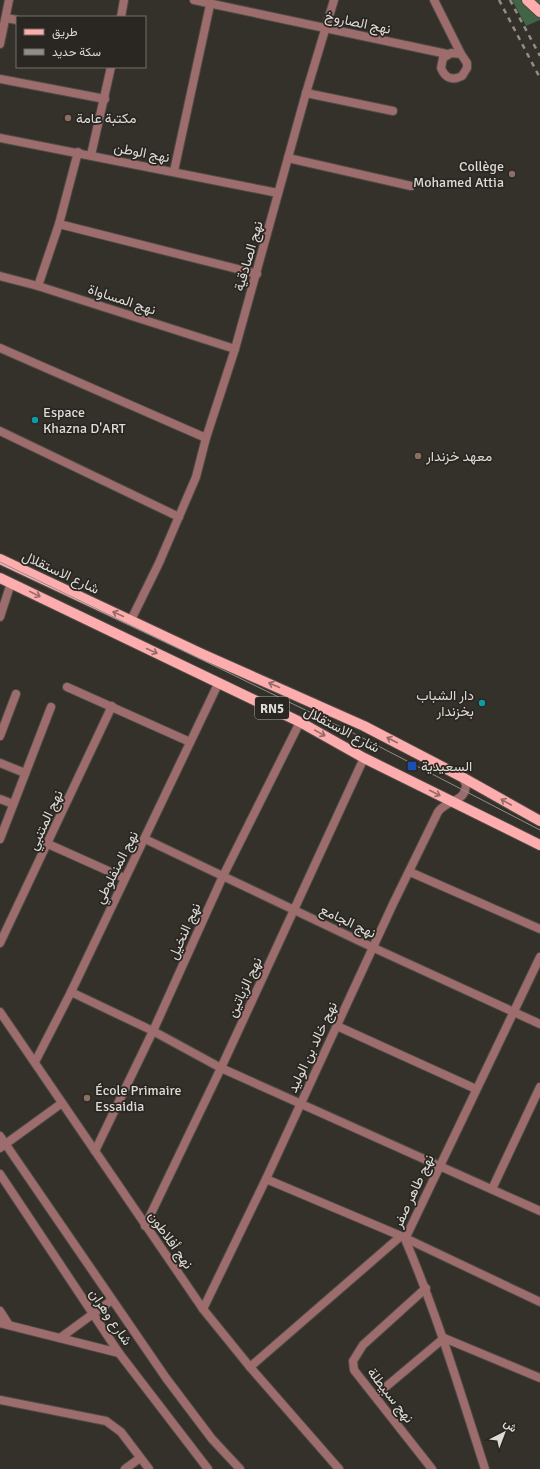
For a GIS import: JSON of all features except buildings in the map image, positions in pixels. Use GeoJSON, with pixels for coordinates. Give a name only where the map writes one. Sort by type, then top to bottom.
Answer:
{"type":"FeatureCollection","features":[{"type":"Feature","properties":{"kind":"main road"},"geometry":{"type":"LineString","coordinates":[[527,0],[540,12]]}},
{"type":"Feature","properties":{"kind":"main road"},"geometry":{"type":"LineString","coordinates":[[536,0],[540,3]]}},
{"type":"Feature","properties":{"kind":"main road","name":"شارع الاستقلال"},"geometry":{"type":"LineString","coordinates":[[0,559],[202,654],[364,726],[462,777],[540,821]]}},
{"type":"Feature","properties":{"kind":"main road","name":"شارع الاستقلال"},"geometry":{"type":"LineString","coordinates":[[0,578],[300,722],[364,758],[540,845]]}},
{"type":"Feature","properties":{"kind":"street"},"geometry":{"type":"LineString","coordinates":[[0,44],[9,0]]}},
{"type":"Feature","properties":{"kind":"street"},"geometry":{"type":"LineString","coordinates":[[121,16],[124,0]]}},
{"type":"Feature","properties":{"kind":"street","name":"نهج الصاروخ"},"geometry":{"type":"LineString","coordinates":[[194,0],[447,54]]}},
{"type":"Feature","properties":{"kind":"street","name":"نهج الصادقية"},"geometry":{"type":"LineString","coordinates":[[131,620],[179,518],[196,477],[206,438],[235,349],[306,93],[327,29],[334,0]]}},
{"type":"Feature","properties":{"kind":"street"},"geometry":{"type":"LineString","coordinates":[[434,0],[464,58],[467,68],[462,76],[452,79],[443,73],[441,68],[443,58],[447,54],[461,54]]}},
{"type":"Feature","properties":{"kind":"street"},"geometry":{"type":"LineString","coordinates":[[174,172],[210,4]]}},
{"type":"Feature","properties":{"kind":"street"},"geometry":{"type":"LineString","coordinates":[[6,18],[16,20]]}},
{"type":"Feature","properties":{"kind":"street"},"geometry":{"type":"LineString","coordinates":[[91,155],[112,68]]}},
{"type":"Feature","properties":{"kind":"street"},"geometry":{"type":"LineString","coordinates":[[0,78],[105,100]]}},
{"type":"Feature","properties":{"kind":"street"},"geometry":{"type":"LineString","coordinates":[[306,93],[393,110]]}},
{"type":"Feature","properties":{"kind":"street","name":"نهج الوطن"},"geometry":{"type":"LineString","coordinates":[[0,138],[78,152],[278,193]]}},
{"type":"Feature","properties":{"kind":"street"},"geometry":{"type":"LineString","coordinates":[[38,286],[58,224],[78,152]]}},
{"type":"Feature","properties":{"kind":"street"},"geometry":{"type":"LineString","coordinates":[[288,158],[411,186]]}},
{"type":"Feature","properties":{"kind":"street"},"geometry":{"type":"LineString","coordinates":[[58,224],[256,274]]}},
{"type":"Feature","properties":{"kind":"street","name":"نهج المساواة"},"geometry":{"type":"LineString","coordinates":[[0,276],[38,286],[235,349]]}},
{"type":"Feature","properties":{"kind":"street"},"geometry":{"type":"LineString","coordinates":[[0,348],[206,438]]}},
{"type":"Feature","properties":{"kind":"street"},"geometry":{"type":"LineString","coordinates":[[0,431],[179,518]]}},
{"type":"Feature","properties":{"kind":"street"},"geometry":{"type":"LineString","coordinates":[[0,618],[11,583]]}},
{"type":"Feature","properties":{"kind":"street","name":"نهج المنفلوطي"},"geometry":{"type":"LineString","coordinates":[[35,1062],[72,992],[124,878],[145,839],[219,682]]}},
{"type":"Feature","properties":{"kind":"street"},"geometry":{"type":"LineString","coordinates":[[67,686],[190,742]]}},
{"type":"Feature","properties":{"kind":"street"},"geometry":{"type":"LineString","coordinates":[[0,736],[16,694]]}},
{"type":"Feature","properties":{"kind":"street","name":"نهج المتنبي"},"geometry":{"type":"LineString","coordinates":[[0,943],[112,706]]}},
{"type":"Feature","properties":{"kind":"street"},"geometry":{"type":"LineString","coordinates":[[0,838],[51,707]]}},
{"type":"Feature","properties":{"kind":"street","name":"نهج النخيل"},"geometry":{"type":"LineString","coordinates":[[94,1151],[153,1031],[223,876],[300,722]]}},
{"type":"Feature","properties":{"kind":"street","name":"نهج الزياتين"},"geometry":{"type":"LineString","coordinates":[[145,1226],[221,1068],[364,758]]}},
{"type":"Feature","properties":{"kind":"street"},"geometry":{"type":"LineString","coordinates":[[0,763],[25,773]]}},
{"type":"Feature","properties":{"kind":"street","name":"نهج خالد بن الوليد"},"geometry":{"type":"LineString","coordinates":[[203,1310],[266,1179],[393,904],[410,872],[438,812],[443,806],[459,800],[464,793],[466,784],[462,777]]}},
{"type":"Feature","properties":{"kind":"street"},"geometry":{"type":"LineString","coordinates":[[0,799],[14,804]]}},
{"type":"Feature","properties":{"kind":"street","name":"نهج الجامع"},"geometry":{"type":"LineString","coordinates":[[145,839],[374,948],[540,1024]]}},
{"type":"Feature","properties":{"kind":"street"},"geometry":{"type":"LineString","coordinates":[[48,844],[124,878]]}},
{"type":"Feature","properties":{"kind":"street"},"geometry":{"type":"LineString","coordinates":[[410,872],[540,929]]}},
{"type":"Feature","properties":{"kind":"street","name":"نهج طاهر صفر"},"geometry":{"type":"LineString","coordinates":[[485,1469],[444,1338],[426,1288],[403,1238],[440,1165],[540,957]]}},
{"type":"Feature","properties":{"kind":"street"},"geometry":{"type":"LineString","coordinates":[[72,992],[153,1031],[221,1068],[540,1210]]}},
{"type":"Feature","properties":{"kind":"street","name":"نهج أفلاطون"},"geometry":{"type":"LineString","coordinates":[[0,1012],[203,1310],[250,1367],[339,1469]]}},
{"type":"Feature","properties":{"kind":"street"},"geometry":{"type":"LineString","coordinates":[[337,1026],[476,1089]]}},
{"type":"Feature","properties":{"kind":"street"},"geometry":{"type":"LineString","coordinates":[[492,1189],[540,1087]]}},
{"type":"Feature","properties":{"kind":"street"},"geometry":{"type":"LineString","coordinates":[[2,1146],[62,1102]]}},
{"type":"Feature","properties":{"kind":"street"},"geometry":{"type":"LineString","coordinates":[[0,1136],[2,1146],[166,1378],[212,1439],[240,1469]]}},
{"type":"Feature","properties":{"kind":"street","name":"شارع وهران"},"geometry":{"type":"LineString","coordinates":[[0,1174],[119,1353],[208,1469]]}},
{"type":"Feature","properties":{"kind":"street"},"geometry":{"type":"LineString","coordinates":[[266,1179],[403,1238],[540,1302]]}},
{"type":"Feature","properties":{"kind":"street"},"geometry":{"type":"LineString","coordinates":[[250,1367],[403,1238]]}},
{"type":"Feature","properties":{"kind":"street","name":"نهج سبيطلة"},"geometry":{"type":"LineString","coordinates":[[426,1288],[364,1345],[353,1361],[354,1370],[432,1469]]}},
{"type":"Feature","properties":{"kind":"street"},"geometry":{"type":"LineString","coordinates":[[60,1338],[94,1315],[112,1300]]}},
{"type":"Feature","properties":{"kind":"street"},"geometry":{"type":"LineString","coordinates":[[0,1311],[9,1325]]}},
{"type":"Feature","properties":{"kind":"street"},"geometry":{"type":"LineString","coordinates":[[0,1323],[119,1353]]}},
{"type":"Feature","properties":{"kind":"street"},"geometry":{"type":"LineString","coordinates":[[375,1396],[444,1338],[540,1378]]}},
{"type":"Feature","properties":{"kind":"street"},"geometry":{"type":"LineString","coordinates":[[0,1400],[106,1421],[121,1432],[149,1469]]}},
{"type":"Feature","properties":{"kind":"street"},"geometry":{"type":"LineString","coordinates":[[125,1469],[140,1458]]}},
{"type":"Feature","properties":{"kind":"green space"},"geometry":{"type":"Polygon","coordinates":[[[512,0],[540,0],[540,20],[526,26],[512,0]]]}},
{"type":"Feature","properties":{"kind":"tram line"},"geometry":{"type":"LineString","coordinates":[[0,562],[355,734],[540,830]]}},
{"type":"Feature","properties":{"kind":"railway"},"geometry":{"type":"LineString","coordinates":[[499,0],[540,78]]}},
{"type":"Feature","properties":{"kind":"railway"},"geometry":{"type":"LineString","coordinates":[[510,0],[540,56]]}},
{"type":"Feature","properties":{"kind":"place","name":"مكتبة عامة"},"geometry":{"type":"Point","coordinates":[68,118]}},
{"type":"Feature","properties":{"kind":"place","name":"Collège Mohamed Attia"},"geometry":{"type":"Point","coordinates":[512,174]}},
{"type":"Feature","properties":{"kind":"place","name":"Espace Khazna D'ART"},"geometry":{"type":"Point","coordinates":[35,420]}},
{"type":"Feature","properties":{"kind":"place","name":"معهد خزندار"},"geometry":{"type":"Point","coordinates":[418,456]}},
{"type":"Feature","properties":{"kind":"place","name":"دار الشباب بخزندار"},"geometry":{"type":"Point","coordinates":[482,703]}},
{"type":"Feature","properties":{"kind":"place","name":"السعيدية"},"geometry":{"type":"Point","coordinates":[412,766]}},
{"type":"Feature","properties":{"kind":"place","name":"École Primaire Essaidia"},"geometry":{"type":"Point","coordinates":[87,1098]}}]}
